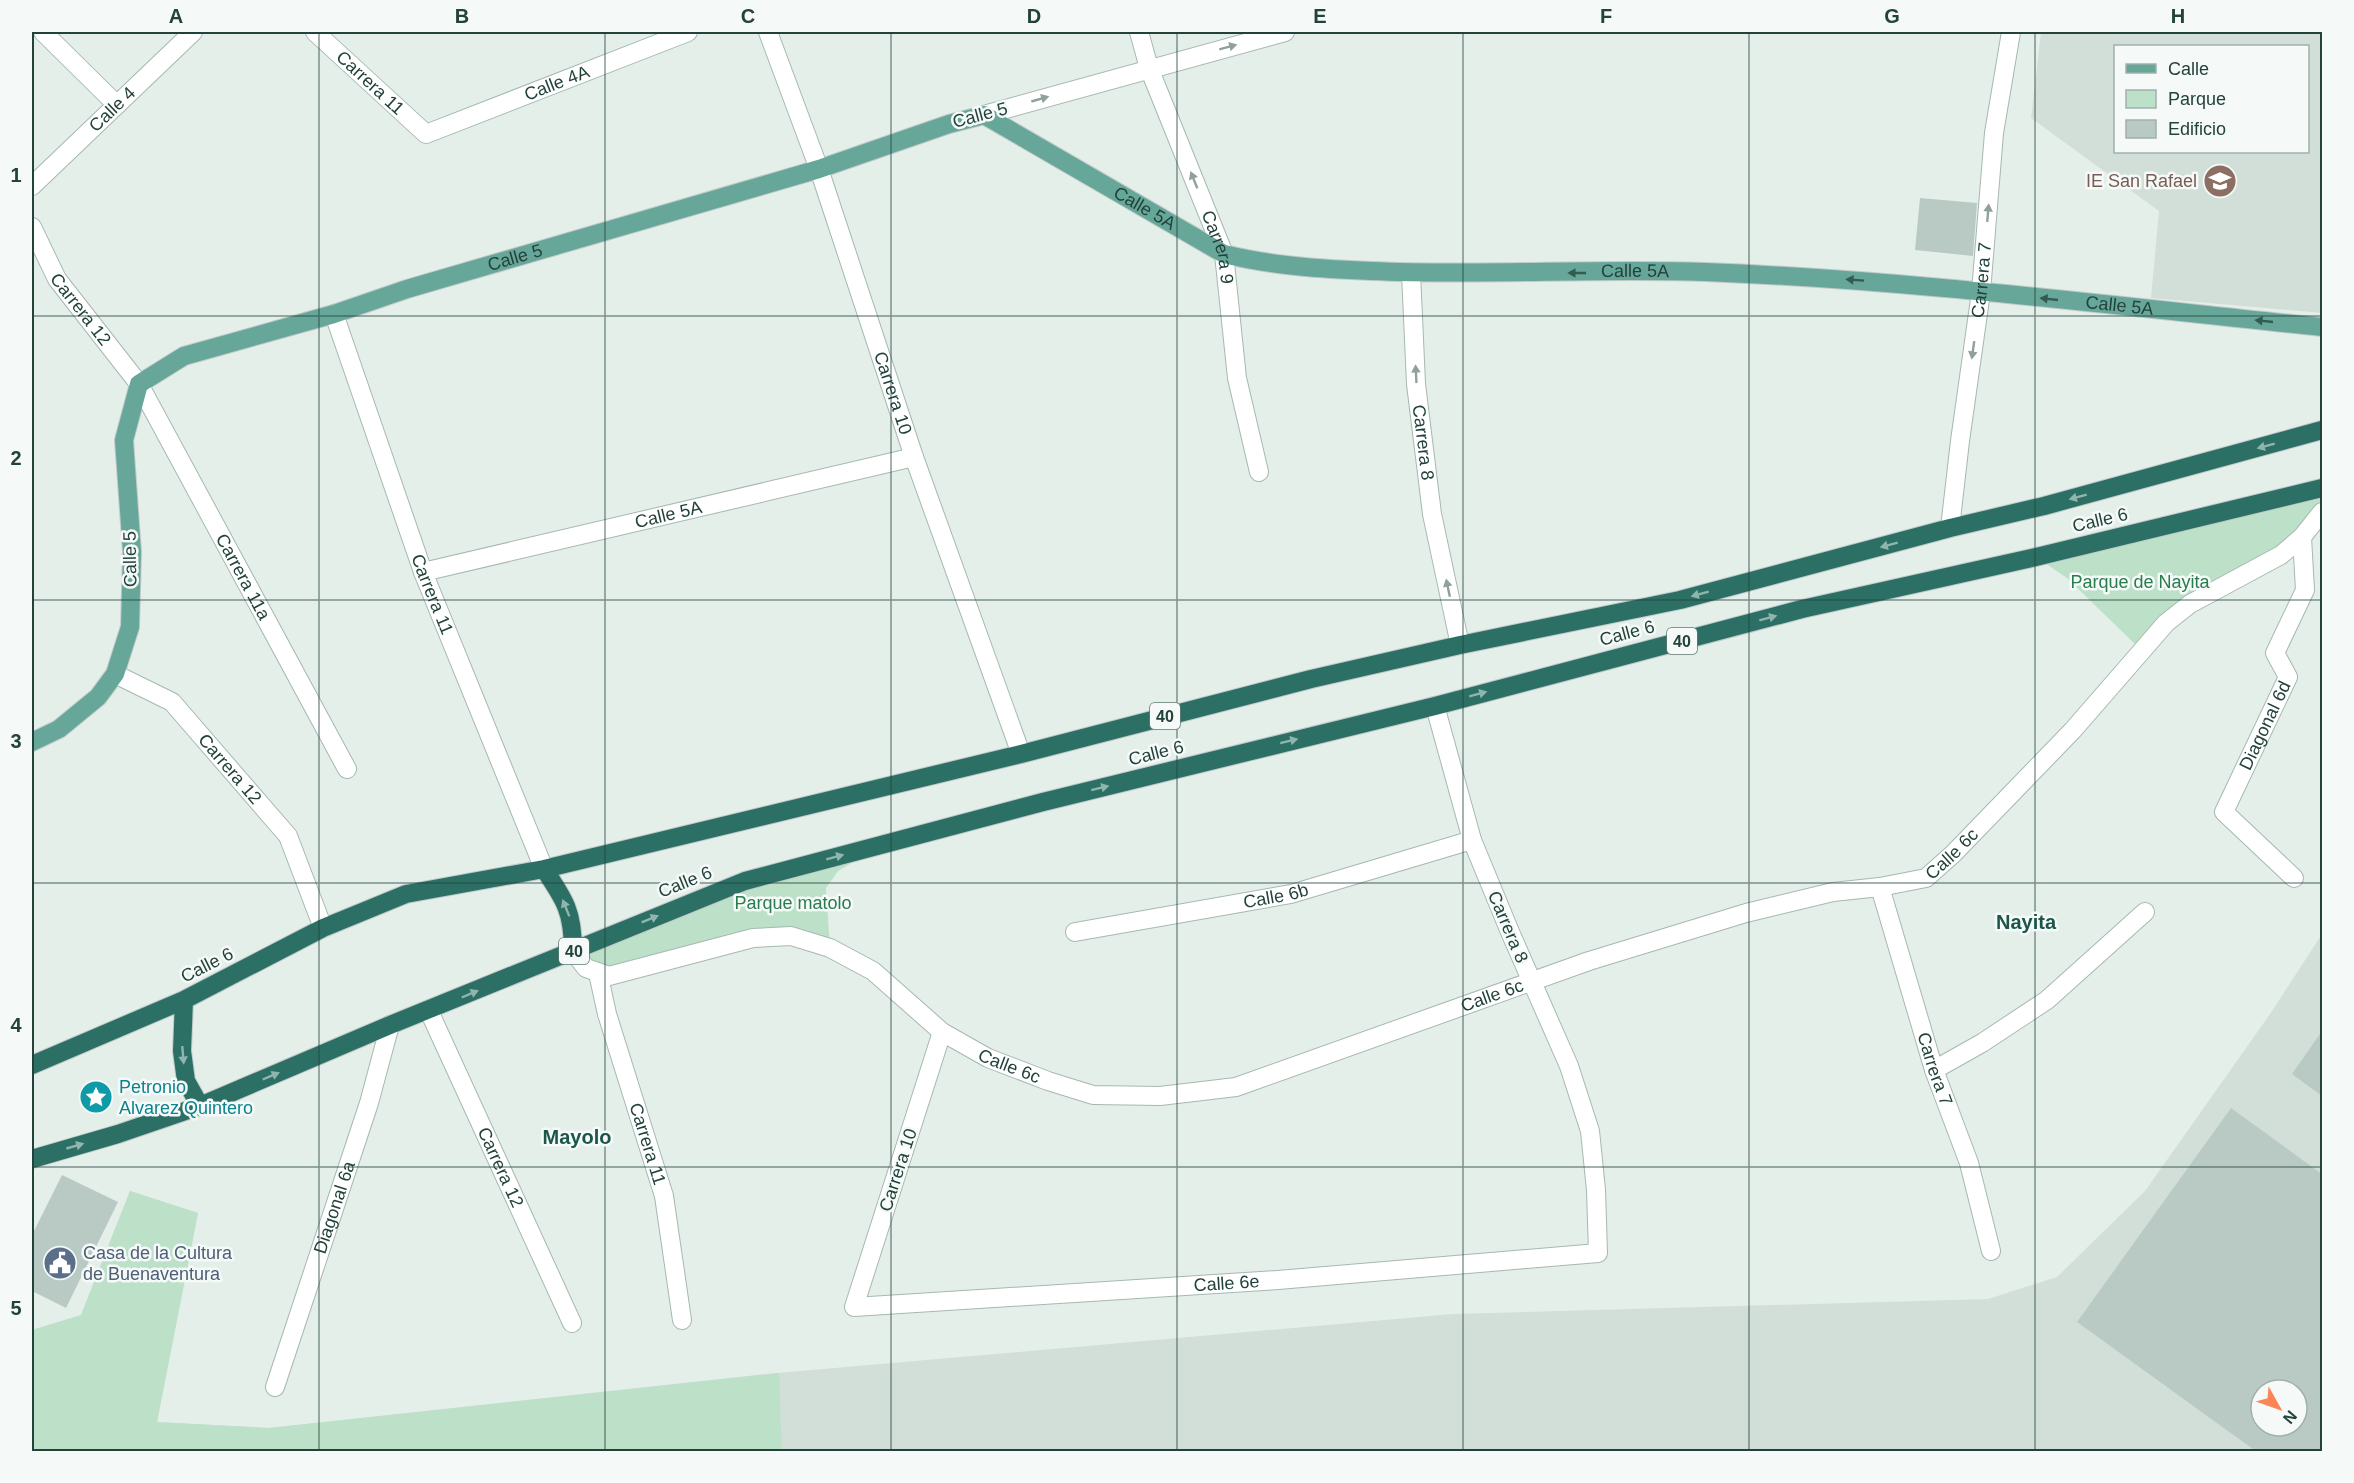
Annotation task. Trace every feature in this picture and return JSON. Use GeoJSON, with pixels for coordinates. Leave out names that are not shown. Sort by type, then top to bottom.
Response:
{"type":"FeatureCollection","features":[{"type":"Feature","properties":{"kind":"highway","name":"Calle 6"},"geometry":{"type":"LineString","coordinates":[[32,1065],[184,1000],[323,928],[406,894],[544,869],[1021,753],[1311,679],[1460,645],[1680,600],[1950,528],[2044,506],[2322,430]]}},
{"type":"Feature","properties":{"kind":"highway","name":"Calle 6"},"geometry":{"type":"LineString","coordinates":[[32,1159],[118,1134],[200,1106],[390,1025],[745,881],[1032,805],[1435,705],[1802,609],[2036,557],[2322,488]]}},
{"type":"Feature","properties":{"kind":"highway"},"geometry":{"type":"LineString","coordinates":[[544,869],[568,907],[573,929],[573,951]]}},
{"type":"Feature","properties":{"kind":"highway"},"geometry":{"type":"LineString","coordinates":[[184,1000],[182,1051],[186,1081],[200,1106]]}},
{"type":"Feature","properties":{"kind":"main road","name":"Calle 5"},"geometry":{"type":"LineString","coordinates":[[32,741],[59,729],[98,697],[115,674],[130,627],[132,552],[124,440],[139,384],[184,356],[334,314],[407,289],[819,169],[949,124],[984,115]]}},
{"type":"Feature","properties":{"kind":"main road","name":"Calle 5A"},"geometry":{"type":"LineString","coordinates":[[984,115],[1224,254],[1251,261],[1301,268],[1411,273],[1702,272],[1862,280],[2322,327]]}},
{"type":"Feature","properties":{"kind":"street"},"geometry":{"type":"LineString","coordinates":[[43,32],[117,105]]}},
{"type":"Feature","properties":{"kind":"street","name":"Calle 4"},"geometry":{"type":"LineString","coordinates":[[32,186],[193,32]]}},
{"type":"Feature","properties":{"kind":"street","name":"Carrera 11"},"geometry":{"type":"LineString","coordinates":[[315,32],[426,134]]}},
{"type":"Feature","properties":{"kind":"street","name":"Calle 4A"},"geometry":{"type":"LineString","coordinates":[[426,134],[688,32]]}},
{"type":"Feature","properties":{"kind":"street","name":"Carrera 10"},"geometry":{"type":"LineString","coordinates":[[768,32],[819,169],[914,457],[1021,753]]}},
{"type":"Feature","properties":{"kind":"street","name":"Carrera 9"},"geometry":{"type":"LineString","coordinates":[[1139,32],[1149,68],[1224,254],[1237,378],[1259,472]]}},
{"type":"Feature","properties":{"kind":"street","name":"Calle 5"},"geometry":{"type":"LineString","coordinates":[[984,115],[1285,32]]}},
{"type":"Feature","properties":{"kind":"street","name":"Carrera 7"},"geometry":{"type":"LineString","coordinates":[[1950,528],[1981,292],[1994,134],[2011,32]]}},
{"type":"Feature","properties":{"kind":"street","name":"Carrera 12"},"geometry":{"type":"LineString","coordinates":[[32,227],[57,279],[139,384]]}},
{"type":"Feature","properties":{"kind":"street","name":"Carrera 8"},"geometry":{"type":"LineString","coordinates":[[1411,273],[1416,384],[1432,514],[1460,645]]}},
{"type":"Feature","properties":{"kind":"street","name":"Carrera 11"},"geometry":{"type":"LineString","coordinates":[[334,314],[423,572],[544,869]]}},
{"type":"Feature","properties":{"kind":"street","name":"Carrera 11a"},"geometry":{"type":"LineString","coordinates":[[139,384],[347,769]]}},
{"type":"Feature","properties":{"kind":"street","name":"Calle 5A"},"geometry":{"type":"LineString","coordinates":[[423,572],[914,457]]}},
{"type":"Feature","properties":{"kind":"street","name":"Calle 6c"},"geometry":{"type":"LineString","coordinates":[[598,974],[609,976],[753,938],[791,936],[830,948],[873,971],[942,1032],[988,1058],[1093,1095],[1160,1096],[1236,1087],[1589,961],[1746,913],[1833,892],[1880,887],[1926,878],[1953,854],[2073,730],[2166,623],[2190,604],[2281,555],[2302,537],[2322,512]]}},
{"type":"Feature","properties":{"kind":"street","name":"Diagonal 6d"},"geometry":{"type":"LineString","coordinates":[[2294,878],[2224,812],[2288,677],[2274,653],[2305,590],[2302,537]]}},
{"type":"Feature","properties":{"kind":"street","name":"Carrera 12"},"geometry":{"type":"LineString","coordinates":[[115,674],[172,702],[288,836],[323,928]]}},
{"type":"Feature","properties":{"kind":"street","name":"Carrera 8"},"geometry":{"type":"LineString","coordinates":[[1435,705],[1472,840],[1569,1066],[1590,1131],[1599,1252]]}},
{"type":"Feature","properties":{"kind":"street","name":"Calle 6b"},"geometry":{"type":"LineString","coordinates":[[1075,932],[1291,894],[1472,840]]}},
{"type":"Feature","properties":{"kind":"street","name":"Carrera 7"},"geometry":{"type":"LineString","coordinates":[[1880,887],[1934,1070],[1969,1163],[1991,1251]]}},
{"type":"Feature","properties":{"kind":"street"},"geometry":{"type":"LineString","coordinates":[[1934,1070],[1982,1043],[2047,1000],[2145,912]]}},
{"type":"Feature","properties":{"kind":"street"},"geometry":{"type":"LineString","coordinates":[[573,951],[586,968],[598,974]]}},
{"type":"Feature","properties":{"kind":"street","name":"Carrera 11"},"geometry":{"type":"LineString","coordinates":[[598,974],[607,1014],[664,1196],[682,1320]]}},
{"type":"Feature","properties":{"kind":"street","name":"Carrera 12"},"geometry":{"type":"LineString","coordinates":[[429,1011],[572,1323]]}},
{"type":"Feature","properties":{"kind":"street","name":"Diagonal 6a"},"geometry":{"type":"LineString","coordinates":[[275,1387],[369,1103],[390,1025]]}},
{"type":"Feature","properties":{"kind":"street","name":"Carrera 10"},"geometry":{"type":"LineString","coordinates":[[854,1307],[942,1032]]}},
{"type":"Feature","properties":{"kind":"street","name":"Calle 6e"},"geometry":{"type":"LineString","coordinates":[[854,1307],[1278,1280],[1599,1252]]}},
{"type":"Feature","properties":{"kind":"shaded area","name":"IE San Rafael"},"geometry":{"type":"Polygon","coordinates":[[[2041,32],[2322,32],[2322,313],[2151,298],[2159,211],[2031,118],[2041,32]]]}},
{"type":"Feature","properties":{"kind":"shaded area"},"geometry":{"type":"Polygon","coordinates":[[[2322,934],[2322,1451],[32,1452],[32,1330],[81,1315],[130,1191],[198,1213],[157,1422],[269,1428],[766,1374],[1453,1314],[1988,1299],[2057,1277],[2145,1191],[2270,1014],[2322,934]]]}},
{"type":"Feature","properties":{"kind":"green space","name":"Parque de Nayita"},"geometry":{"type":"Polygon","coordinates":[[[2322,488],[2322,512],[2238,580],[2141,650],[2067,578],[2036,557],[2322,488]]]}},
{"type":"Feature","properties":{"kind":"green space","name":"Parque matolo"},"geometry":{"type":"Polygon","coordinates":[[[885,843],[838,871],[826,888],[830,948],[791,936],[609,976],[573,951],[745,881],[885,843]]]}},
{"type":"Feature","properties":{"kind":"green space"},"geometry":{"type":"Polygon","coordinates":[[[130,1191],[198,1213],[157,1422],[269,1428],[779,1373],[782,1451],[32,1451],[32,1330],[81,1315],[130,1191]]]}},
{"type":"Feature","properties":{"kind":"building"},"geometry":{"type":"Polygon","coordinates":[[[1920,198],[1977,203],[1973,256],[1915,250],[1920,198]]]}},
{"type":"Feature","properties":{"kind":"building"},"geometry":{"type":"Polygon","coordinates":[[[2322,1031],[2322,1096],[2292,1074],[2322,1031]]]}},
{"type":"Feature","properties":{"kind":"building"},"geometry":{"type":"Polygon","coordinates":[[[2231,1108],[2322,1174],[2322,1452],[2257,1452],[2077,1322],[2231,1108]]]}},
{"type":"Feature","properties":{"kind":"building","name":"Casa de la Cultura de Buenaventura"},"geometry":{"type":"Polygon","coordinates":[[[62,1175],[118,1202],[66,1308],[32,1291],[32,1235],[62,1175]]]}},
{"type":"Feature","properties":{"kind":"place","name":"IE San Rafael"},"geometry":{"type":"Point","coordinates":[2220,181]}},
{"type":"Feature","properties":{"kind":"place","name":"Petronio Alvarez Quintero"},"geometry":{"type":"Point","coordinates":[96,1097]}},
{"type":"Feature","properties":{"kind":"place","name":"Casa de la Cultura de Buenaventura"},"geometry":{"type":"Point","coordinates":[60,1263]}},
{"type":"Feature","properties":{"kind":"district","name":"Nayita"},"geometry":{"type":"Point","coordinates":[2026,922]}},
{"type":"Feature","properties":{"kind":"district","name":"Mayolo"},"geometry":{"type":"Point","coordinates":[577,1137]}}]}
